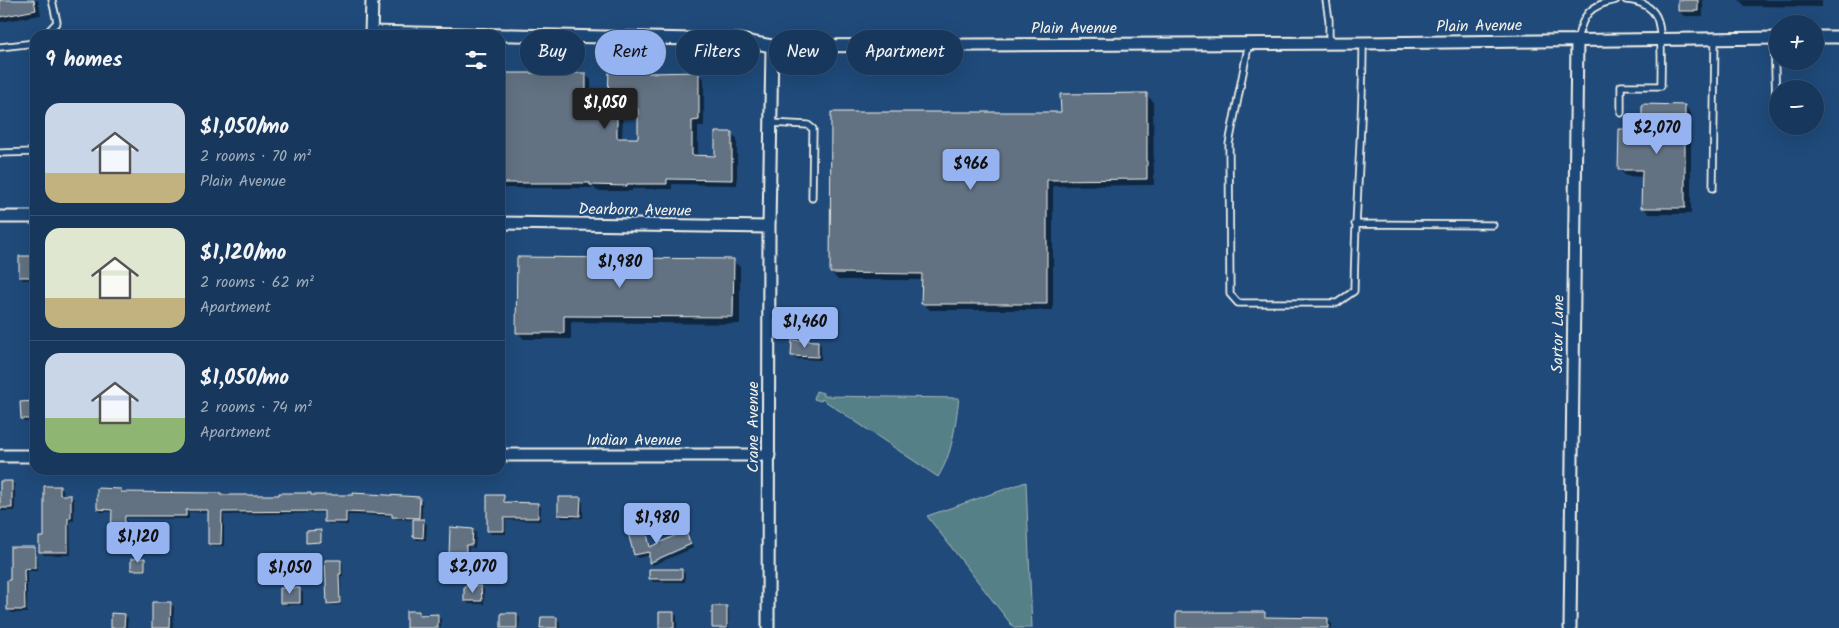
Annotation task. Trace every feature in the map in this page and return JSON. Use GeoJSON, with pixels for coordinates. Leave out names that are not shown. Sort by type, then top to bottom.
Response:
{"type":"FeatureCollection","features":[{"type":"Feature","properties":{"kind":"street"},"geometry":{"type":"LineString","coordinates":[[372,0],[372,30]]}},
{"type":"Feature","properties":{"kind":"street","name":"Plain Avenue"},"geometry":{"type":"LineString","coordinates":[[505,36],[739,40],[769,45]]}},
{"type":"Feature","properties":{"kind":"street"},"geometry":{"type":"LineString","coordinates":[[1824,37],[1839,37]]}},
{"type":"Feature","properties":{"kind":"street","name":"Plain Avenue"},"geometry":{"type":"LineString","coordinates":[[837,45],[1249,42],[1363,43],[1769,38]]}},
{"type":"Feature","properties":{"kind":"street","name":"Sartor Lane"},"geometry":{"type":"LineString","coordinates":[[1570,628],[1577,40]]}},
{"type":"Feature","properties":{"kind":"street","name":"Crane Avenue"},"geometry":{"type":"LineString","coordinates":[[768,628],[771,75]]}},
{"type":"Feature","properties":{"kind":"street"},"geometry":{"type":"LineString","coordinates":[[0,217],[30,217]]}},
{"type":"Feature","properties":{"kind":"street","name":"Dearborn Avenue"},"geometry":{"type":"LineString","coordinates":[[505,223],[769,227]]}},
{"type":"Feature","properties":{"kind":"street","name":"Indian Avenue"},"geometry":{"type":"LineString","coordinates":[[505,455],[769,455]]}},
{"type":"Feature","properties":{"kind":"street"},"geometry":{"type":"LineString","coordinates":[[0,456],[30,456]]}},
{"type":"Feature","properties":{"kind":"lane"},"geometry":{"type":"LineString","coordinates":[[50,30],[57,22],[52,0]]}},
{"type":"Feature","properties":{"kind":"lane"},"geometry":{"type":"LineString","coordinates":[[1326,0],[1329,20],[1329,42]]}},
{"type":"Feature","properties":{"kind":"lane"},"geometry":{"type":"LineString","coordinates":[[1577,40],[1582,21],[1589,11],[1602,3],[1616,0]]}},
{"type":"Feature","properties":{"kind":"lane"},"geometry":{"type":"LineString","coordinates":[[1621,113],[1621,86],[1661,86],[1660,39],[1656,16],[1647,6],[1635,1],[1626,0]]}},
{"type":"Feature","properties":{"kind":"lane"},"geometry":{"type":"LineString","coordinates":[[1713,188],[1714,38]]}},
{"type":"Feature","properties":{"kind":"lane"},"geometry":{"type":"LineString","coordinates":[[1249,42],[1228,144],[1230,294],[1238,303],[1337,303],[1344,300],[1354,291],[1355,224],[1363,104],[1363,43]]}},
{"type":"Feature","properties":{"kind":"lane"},"geometry":{"type":"LineString","coordinates":[[0,47],[30,44]]}},
{"type":"Feature","properties":{"kind":"lane"},"geometry":{"type":"LineString","coordinates":[[770,123],[808,125],[813,129],[812,198]]}},
{"type":"Feature","properties":{"kind":"lane"},"geometry":{"type":"LineString","coordinates":[[0,153],[30,152]]}},
{"type":"Feature","properties":{"kind":"lane"},"geometry":{"type":"LineString","coordinates":[[1355,224],[1493,225]]}},
{"type":"Feature","properties":{"kind":"green space"},"geometry":{"type":"Polygon","coordinates":[[[816,391],[823,393],[823,396],[959,398],[950,449],[938,477],[822,399],[821,401],[814,399],[816,391]]]}},
{"type":"Feature","properties":{"kind":"green space"},"geometry":{"type":"Polygon","coordinates":[[[1026,482],[1032,628],[1014,628],[927,516],[1026,482]]]}},
{"type":"Feature","properties":{"kind":"building"},"geometry":{"type":"Polygon","coordinates":[[[0,0],[34,0],[36,10],[0,17],[0,0]]]}},
{"type":"Feature","properties":{"kind":"building"},"geometry":{"type":"Polygon","coordinates":[[[1678,0],[1698,0],[1698,11],[1678,11],[1678,0]]]}},
{"type":"Feature","properties":{"kind":"building"},"geometry":{"type":"Polygon","coordinates":[[[676,72],[676,75],[699,75],[699,120],[692,121],[692,155],[715,156],[715,132],[732,132],[732,180],[667,179],[667,184],[627,184],[627,186],[590,185],[590,183],[505,183],[505,73],[520,73],[520,75],[585,75],[586,73],[586,99],[608,99],[609,75],[666,75],[666,73],[676,72]],[[617,109],[617,138],[638,138],[638,109],[617,109]]]}},
{"type":"Feature","properties":{"kind":"building"},"geometry":{"type":"Polygon","coordinates":[[[1147,93],[1147,179],[1047,180],[1047,304],[921,304],[922,274],[830,273],[831,112],[1061,112],[1060,94],[1147,93]]]}},
{"type":"Feature","properties":{"kind":"building"},"geometry":{"type":"Polygon","coordinates":[[[1642,104],[1685,105],[1685,208],[1641,208],[1642,170],[1618,170],[1619,129],[1642,129],[1642,104]]]}},
{"type":"Feature","properties":{"kind":"building"},"geometry":{"type":"Polygon","coordinates":[[[19,256],[30,256],[30,277],[19,277],[19,256]]]}},
{"type":"Feature","properties":{"kind":"building"},"geometry":{"type":"Polygon","coordinates":[[[517,257],[734,259],[733,317],[564,316],[564,333],[516,333],[517,257]]]}},
{"type":"Feature","properties":{"kind":"building"},"geometry":{"type":"Polygon","coordinates":[[[792,340],[818,341],[818,357],[791,356],[792,340]]]}},
{"type":"Feature","properties":{"kind":"building"},"geometry":{"type":"Polygon","coordinates":[[[30,401],[30,419],[21,419],[20,402],[30,401]]]}},
{"type":"Feature","properties":{"kind":"building"},"geometry":{"type":"Polygon","coordinates":[[[0,481],[12,481],[12,508],[0,508],[0,481]]]}},
{"type":"Feature","properties":{"kind":"building"},"geometry":{"type":"Polygon","coordinates":[[[44,486],[60,486],[60,495],[71,495],[71,518],[68,518],[68,552],[39,552],[39,537],[44,537],[44,486]]]}},
{"type":"Feature","properties":{"kind":"building"},"geometry":{"type":"Polygon","coordinates":[[[97,488],[121,489],[121,492],[220,493],[220,495],[311,493],[311,495],[353,495],[353,493],[420,497],[419,518],[392,517],[392,514],[346,512],[346,522],[324,522],[324,511],[222,512],[221,544],[208,544],[208,510],[186,510],[186,516],[125,516],[124,537],[111,536],[112,510],[97,509],[97,488]]]}},
{"type":"Feature","properties":{"kind":"building"},"geometry":{"type":"Polygon","coordinates":[[[487,495],[504,495],[504,502],[538,503],[538,518],[504,518],[504,531],[487,531],[487,495]]]}},
{"type":"Feature","properties":{"kind":"building"},"geometry":{"type":"Polygon","coordinates":[[[558,497],[581,497],[580,516],[558,515],[558,497]]]}},
{"type":"Feature","properties":{"kind":"building"},"geometry":{"type":"Polygon","coordinates":[[[413,519],[424,519],[423,538],[413,537],[413,519]]]}},
{"type":"Feature","properties":{"kind":"building"},"geometry":{"type":"Polygon","coordinates":[[[450,527],[473,529],[472,545],[466,545],[466,555],[449,555],[450,527]]]}},
{"type":"Feature","properties":{"kind":"building"},"geometry":{"type":"Polygon","coordinates":[[[646,529],[650,547],[685,531],[691,544],[649,563],[649,552],[634,555],[628,533],[646,529]]]}},
{"type":"Feature","properties":{"kind":"building"},"geometry":{"type":"Polygon","coordinates":[[[321,530],[321,542],[306,543],[306,531],[321,530]]]}},
{"type":"Feature","properties":{"kind":"building"},"geometry":{"type":"Polygon","coordinates":[[[10,547],[35,547],[35,568],[24,569],[25,610],[7,610],[7,580],[10,580],[10,547]]]}},
{"type":"Feature","properties":{"kind":"building"},"geometry":{"type":"Polygon","coordinates":[[[145,558],[145,570],[131,570],[131,559],[145,558]]]}},
{"type":"Feature","properties":{"kind":"building"},"geometry":{"type":"Polygon","coordinates":[[[325,560],[341,560],[341,574],[339,574],[340,603],[327,604],[325,560]]]}},
{"type":"Feature","properties":{"kind":"building"},"geometry":{"type":"Polygon","coordinates":[[[649,569],[682,569],[682,579],[649,579],[649,569]]]}},
{"type":"Feature","properties":{"kind":"building"},"geometry":{"type":"Polygon","coordinates":[[[464,586],[481,586],[482,601],[464,601],[464,586]]]}},
{"type":"Feature","properties":{"kind":"building"},"geometry":{"type":"Polygon","coordinates":[[[280,588],[300,588],[300,603],[280,603],[280,588]]]}},
{"type":"Feature","properties":{"kind":"building"},"geometry":{"type":"Polygon","coordinates":[[[152,602],[171,602],[170,628],[152,628],[152,602]]]}},
{"type":"Feature","properties":{"kind":"building"},"geometry":{"type":"Polygon","coordinates":[[[712,606],[727,606],[727,628],[712,628],[712,606]]]}},
{"type":"Feature","properties":{"kind":"building"},"geometry":{"type":"Polygon","coordinates":[[[406,611],[419,611],[419,615],[438,614],[438,628],[406,628],[406,611]]]}},
{"type":"Feature","properties":{"kind":"building"},"geometry":{"type":"Polygon","coordinates":[[[659,612],[674,612],[674,628],[659,628],[659,612]]]}},
{"type":"Feature","properties":{"kind":"building"},"geometry":{"type":"Polygon","coordinates":[[[1176,612],[1265,612],[1265,617],[1328,618],[1328,628],[1176,628],[1176,612]]]}},
{"type":"Feature","properties":{"kind":"building"},"geometry":{"type":"Polygon","coordinates":[[[111,613],[125,614],[124,628],[111,628],[111,613]]]}},
{"type":"Feature","properties":{"kind":"building"},"geometry":{"type":"Polygon","coordinates":[[[501,613],[517,613],[517,628],[501,628],[501,613]]]}},
{"type":"Feature","properties":{"kind":"building"},"geometry":{"type":"Polygon","coordinates":[[[541,617],[557,617],[557,628],[540,628],[541,617]]]}}]}
